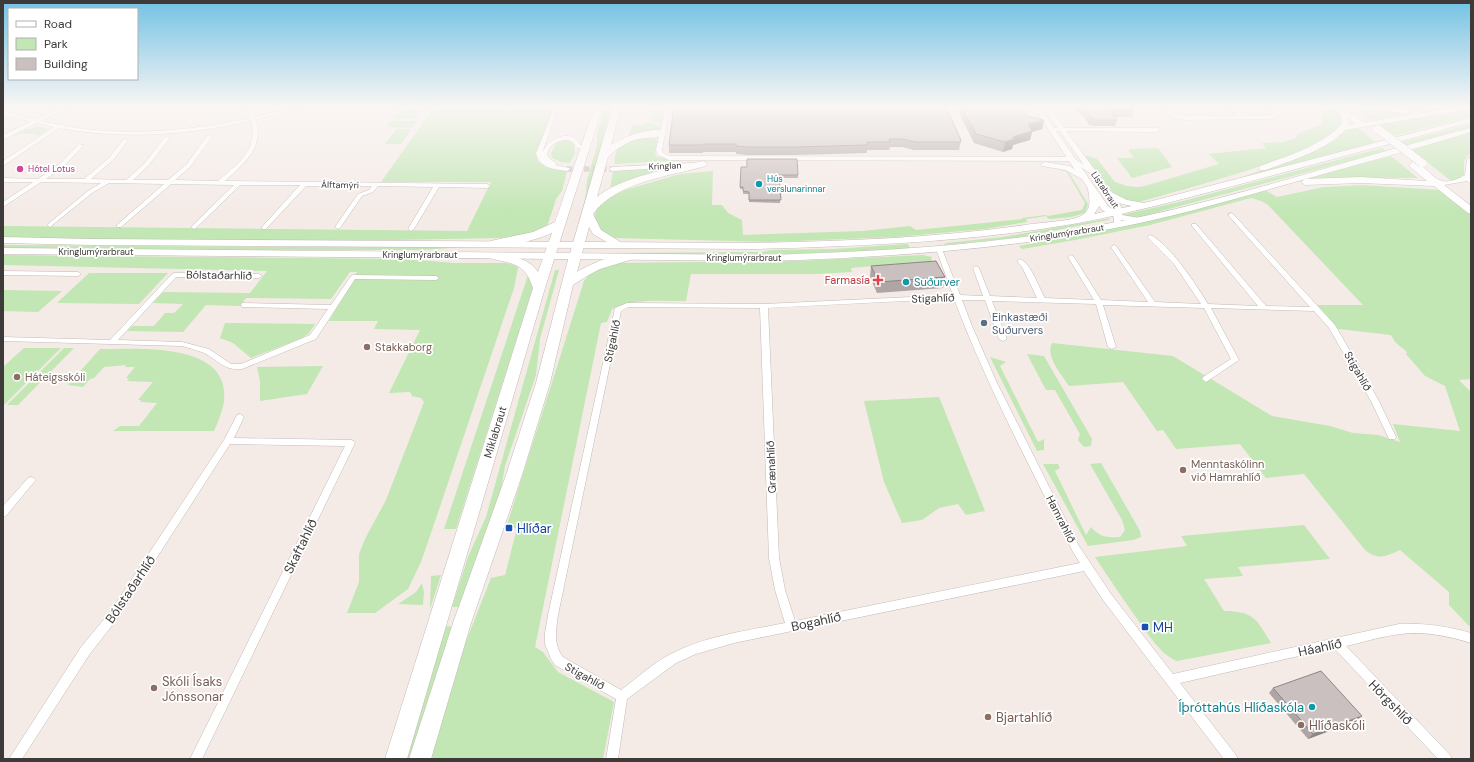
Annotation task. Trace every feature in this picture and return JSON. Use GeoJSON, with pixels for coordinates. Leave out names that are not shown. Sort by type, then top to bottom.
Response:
{"type":"FeatureCollection","features":[{"type":"Feature","properties":{"kind":"highway","name":"Miklabraut"},"geometry":{"type":"LineString","coordinates":[[396,759],[539,288],[588,142]]}},
{"type":"Feature","properties":{"kind":"highway"},"geometry":{"type":"LineString","coordinates":[[420,759],[462,623],[514,475],[543,383],[607,142]]}},
{"type":"Feature","properties":{"kind":"highway"},"geometry":{"type":"LineString","coordinates":[[602,157],[613,147],[622,142]]}},
{"type":"Feature","properties":{"kind":"highway"},"geometry":{"type":"LineString","coordinates":[[579,147],[578,154],[582,162]]}},
{"type":"Feature","properties":{"kind":"highway"},"geometry":{"type":"LineString","coordinates":[[588,213],[604,196],[620,188],[703,164]]}},
{"type":"Feature","properties":{"kind":"highway"},"geometry":{"type":"LineString","coordinates":[[588,213],[597,232],[619,245]]}},
{"type":"Feature","properties":{"kind":"highway"},"geometry":{"type":"LineString","coordinates":[[495,243],[533,236],[561,224]]}},
{"type":"Feature","properties":{"kind":"highway"},"geometry":{"type":"LineString","coordinates":[[493,256],[512,260],[528,267],[534,272],[539,288]]}},
{"type":"Feature","properties":{"kind":"highway"},"geometry":{"type":"LineString","coordinates":[[569,283],[584,272],[596,266],[626,258]]}},
{"type":"Feature","properties":{"kind":"main road"},"geometry":{"type":"LineString","coordinates":[[1207,188],[1271,165],[1324,142]]}},
{"type":"Feature","properties":{"kind":"main road","name":"Kringlumýrarbraut"},"geometry":{"type":"LineString","coordinates":[[3,251],[626,258],[771,258],[868,255],[939,250],[1027,239],[1116,216],[1207,188],[1387,142]]}},
{"type":"Feature","properties":{"kind":"main road"},"geometry":{"type":"LineString","coordinates":[[1389,142],[1418,164],[1471,201]]}},
{"type":"Feature","properties":{"kind":"main road","name":"Kringlumýrarbraut"},"geometry":{"type":"LineString","coordinates":[[3,240],[92,242],[495,243],[619,245],[834,244],[975,234],[1082,219],[1116,216],[1137,220],[1208,203],[1430,142]]}},
{"type":"Feature","properties":{"kind":"main road"},"geometry":{"type":"LineString","coordinates":[[1271,186],[1342,180],[1447,183],[1470,179],[1471,160]]}},
{"type":"Feature","properties":{"kind":"main road"},"geometry":{"type":"LineString","coordinates":[[1418,164],[1437,183],[1471,211]]}},
{"type":"Feature","properties":{"kind":"main road"},"geometry":{"type":"LineString","coordinates":[[1082,219],[1092,211],[1095,206],[1089,185]]}},
{"type":"Feature","properties":{"kind":"main road"},"geometry":{"type":"LineString","coordinates":[[1109,194],[1118,199],[1132,203],[1157,203]]}},
{"type":"Feature","properties":{"kind":"main road"},"geometry":{"type":"LineString","coordinates":[[939,250],[939,244],[970,240],[974,238],[975,234]]}},
{"type":"Feature","properties":{"kind":"street"},"geometry":{"type":"LineString","coordinates":[[3,164],[36,142]]}},
{"type":"Feature","properties":{"kind":"street"},"geometry":{"type":"LineString","coordinates":[[84,182],[110,159],[124,142]]}},
{"type":"Feature","properties":{"kind":"street"},"geometry":{"type":"LineString","coordinates":[[126,182],[146,165],[165,142]]}},
{"type":"Feature","properties":{"kind":"street"},"geometry":{"type":"LineString","coordinates":[[119,226],[188,166],[205,142]]}},
{"type":"Feature","properties":{"kind":"street"},"geometry":{"type":"LineString","coordinates":[[219,184],[252,148],[254,142]]}},
{"type":"Feature","properties":{"kind":"street"},"geometry":{"type":"LineString","coordinates":[[543,142],[539,153],[540,158],[548,166],[568,167],[555,164],[547,159],[545,153],[554,142]]}},
{"type":"Feature","properties":{"kind":"street"},"geometry":{"type":"LineString","coordinates":[[576,142],[579,147]]}},
{"type":"Feature","properties":{"kind":"street","name":"Kringlan"},"geometry":{"type":"LineString","coordinates":[[660,142],[659,150],[660,154],[664,157],[722,159],[1076,159]]}},
{"type":"Feature","properties":{"kind":"street","name":"Listabraut"},"geometry":{"type":"LineString","coordinates":[[1062,142],[1076,159],[1094,174],[1109,194],[1116,216]]}},
{"type":"Feature","properties":{"kind":"street","name":"Listabraut"},"geometry":{"type":"LineString","coordinates":[[1068,142],[1089,185],[1105,208],[1116,216]]}},
{"type":"Feature","properties":{"kind":"street"},"geometry":{"type":"LineString","coordinates":[[3,205],[63,164],[81,145]]}},
{"type":"Feature","properties":{"kind":"street","name":"Kringlan"},"geometry":{"type":"LineString","coordinates":[[722,159],[612,168],[703,164],[1046,164],[1076,159]]}},
{"type":"Feature","properties":{"kind":"street"},"geometry":{"type":"LineString","coordinates":[[1046,164],[1067,168],[1089,185]]}},
{"type":"Feature","properties":{"kind":"street","name":"Álftamýri"},"geometry":{"type":"LineString","coordinates":[[3,180],[219,184],[487,186]]}},
{"type":"Feature","properties":{"kind":"street"},"geometry":{"type":"LineString","coordinates":[[50,225],[90,192],[107,182]]}},
{"type":"Feature","properties":{"kind":"street"},"geometry":{"type":"LineString","coordinates":[[194,227],[238,184]]}},
{"type":"Feature","properties":{"kind":"street"},"geometry":{"type":"LineString","coordinates":[[264,228],[304,184]]}},
{"type":"Feature","properties":{"kind":"street","name":"Álftamýri"},"geometry":{"type":"LineString","coordinates":[[338,227],[360,196],[371,191],[376,185]]}},
{"type":"Feature","properties":{"kind":"street"},"geometry":{"type":"LineString","coordinates":[[411,229],[437,186]]}},
{"type":"Feature","properties":{"kind":"street","name":"Stigahlíð"},"geometry":{"type":"LineString","coordinates":[[1231,215],[1317,308],[1340,338],[1375,401],[1392,437]]}},
{"type":"Feature","properties":{"kind":"street"},"geometry":{"type":"LineString","coordinates":[[1194,226],[1264,308]]}},
{"type":"Feature","properties":{"kind":"street"},"geometry":{"type":"LineString","coordinates":[[1150,237],[1164,248],[1208,306],[1235,360],[1206,378]]}},
{"type":"Feature","properties":{"kind":"street"},"geometry":{"type":"LineString","coordinates":[[1114,247],[1153,304]]}},
{"type":"Feature","properties":{"kind":"street","name":"Hamrahlíð"},"geometry":{"type":"LineString","coordinates":[[939,250],[968,326],[993,383],[1056,511],[1086,566],[1106,596],[1232,759]]}},
{"type":"Feature","properties":{"kind":"street"},"geometry":{"type":"LineString","coordinates":[[1071,257],[1099,302],[1112,348]]}},
{"type":"Feature","properties":{"kind":"street"},"geometry":{"type":"LineString","coordinates":[[1020,261],[1025,266],[1042,300]]}},
{"type":"Feature","properties":{"kind":"street"},"geometry":{"type":"LineString","coordinates":[[976,268],[1003,339]]}},
{"type":"Feature","properties":{"kind":"street"},"geometry":{"type":"LineString","coordinates":[[3,273],[78,274]]}},
{"type":"Feature","properties":{"kind":"street","name":"Bólstaðarhlíð"},"geometry":{"type":"LineString","coordinates":[[112,342],[174,275],[259,276]]}},
{"type":"Feature","properties":{"kind":"street"},"geometry":{"type":"LineString","coordinates":[[3,339],[159,343],[195,347],[206,351],[229,366],[235,367],[313,337],[353,277],[436,278]]}},
{"type":"Feature","properties":{"kind":"street","name":"Stigahlíð"},"geometry":{"type":"LineString","coordinates":[[622,696],[559,661],[552,652],[550,640],[553,615],[618,310],[627,305],[764,306],[957,297],[1264,308],[1317,308]]}},
{"type":"Feature","properties":{"kind":"street"},"geometry":{"type":"LineString","coordinates":[[245,305],[333,307]]}},
{"type":"Feature","properties":{"kind":"street","name":"Grænahlíð"},"geometry":{"type":"LineString","coordinates":[[764,306],[774,558],[780,590],[791,626]]}},
{"type":"Feature","properties":{"kind":"street","name":"Bólstaðarhlíð"},"geometry":{"type":"LineString","coordinates":[[15,759],[85,651],[114,615],[228,441],[240,417]]}},
{"type":"Feature","properties":{"kind":"street","name":"Skaftahlíð"},"geometry":{"type":"LineString","coordinates":[[196,759],[351,443],[228,441]]}},
{"type":"Feature","properties":{"kind":"street"},"geometry":{"type":"LineString","coordinates":[[3,513],[31,480]]}},
{"type":"Feature","properties":{"kind":"street","name":"Bogahlíð"},"geometry":{"type":"LineString","coordinates":[[622,696],[672,659],[696,649],[734,638],[1086,566]]}},
{"type":"Feature","properties":{"kind":"street","name":"Háahlíð"},"geometry":{"type":"LineString","coordinates":[[1170,680],[1399,629],[1413,628],[1441,630],[1471,638]]}},
{"type":"Feature","properties":{"kind":"street","name":"Hörgshlíð"},"geometry":{"type":"LineString","coordinates":[[1337,644],[1446,759]]}},
{"type":"Feature","properties":{"kind":"street"},"geometry":{"type":"LineString","coordinates":[[612,759],[622,696]]}},
{"type":"Feature","properties":{"kind":"street"},"geometry":{"type":"LineString","coordinates":[[388,759],[413,702]]}},
{"type":"Feature","properties":{"kind":"green space"},"geometry":{"type":"Polygon","coordinates":[[[387,142],[403,142],[401,144],[385,144],[387,142]]]}},
{"type":"Feature","properties":{"kind":"green space"},"geometry":{"type":"Polygon","coordinates":[[[410,142],[541,142],[536,153],[538,161],[546,167],[567,171],[562,191],[556,199],[547,227],[541,231],[502,238],[286,242],[3,238],[3,226],[467,231],[491,182],[381,182],[410,142]]]}},
{"type":"Feature","properties":{"kind":"green space"},"geometry":{"type":"Polygon","coordinates":[[[557,142],[570,142],[574,144],[575,153],[570,163],[561,162],[552,158],[551,153],[557,142]]]}},
{"type":"Feature","properties":{"kind":"green space"},"geometry":{"type":"Polygon","coordinates":[[[597,142],[602,142],[579,231],[587,180],[597,142]]]}},
{"type":"Feature","properties":{"kind":"green space"},"geometry":{"type":"Polygon","coordinates":[[[627,142],[657,142],[655,153],[657,157],[685,160],[614,164],[616,152],[627,142]]]}},
{"type":"Feature","properties":{"kind":"green space"},"geometry":{"type":"Polygon","coordinates":[[[1319,142],[1280,159],[1214,181],[1138,202],[1120,199],[1114,194],[1084,155],[1097,159],[1115,182],[1127,186],[1138,187],[1219,164],[1209,154],[1266,148],[1262,143],[1319,142]]]}},
{"type":"Feature","properties":{"kind":"green space"},"geometry":{"type":"Polygon","coordinates":[[[1333,142],[1375,142],[1240,178],[1333,142]]]}},
{"type":"Feature","properties":{"kind":"green space"},"geometry":{"type":"Polygon","coordinates":[[[1401,142],[1403,142],[1423,142],[1407,146],[1401,142]]]}},
{"type":"Feature","properties":{"kind":"green space"},"geometry":{"type":"Polygon","coordinates":[[[1437,142],[1471,142],[1471,152],[1464,161],[1464,177],[1462,179],[1451,181],[1411,149],[1437,142]]]}},
{"type":"Feature","properties":{"kind":"green space"},"geometry":{"type":"Polygon","coordinates":[[[1158,148],[1172,167],[1132,178],[1117,158],[1134,158],[1129,151],[1130,149],[1158,148]]]}},
{"type":"Feature","properties":{"kind":"green space"},"geometry":{"type":"Polygon","coordinates":[[[1382,148],[1387,151],[1135,218],[1122,215],[1183,201],[1382,148]]]}},
{"type":"Feature","properties":{"kind":"green space"},"geometry":{"type":"Polygon","coordinates":[[[1391,156],[1418,178],[1338,178],[1293,182],[1391,156]]]}},
{"type":"Feature","properties":{"kind":"green space"},"geometry":{"type":"Polygon","coordinates":[[[686,167],[610,190],[613,171],[686,167]]]}},
{"type":"Feature","properties":{"kind":"green space"},"geometry":{"type":"Polygon","coordinates":[[[1052,167],[1068,171],[1088,204],[1085,213],[1071,217],[1049,219],[1046,216],[1026,219],[1027,222],[985,229],[896,237],[770,242],[614,238],[599,229],[594,217],[598,206],[616,194],[628,189],[680,174],[713,171],[712,205],[722,205],[728,213],[742,220],[743,235],[863,231],[910,226],[916,230],[1023,219],[1022,218],[1046,215],[1048,216],[1082,210],[1085,203],[1067,172],[1052,167]]]}},
{"type":"Feature","properties":{"kind":"green space"},"geometry":{"type":"Polygon","coordinates":[[[1362,185],[1441,190],[1471,214],[1471,379],[1459,380],[1471,392],[1471,628],[1449,605],[1449,592],[1400,550],[1386,556],[1379,556],[1365,550],[1304,474],[1266,478],[1240,444],[1176,449],[1163,430],[1157,431],[1123,382],[1069,386],[1058,371],[1052,359],[1050,348],[1052,343],[1173,356],[1272,416],[1330,426],[1353,433],[1378,435],[1400,442],[1393,424],[1460,431],[1445,386],[1425,376],[1406,354],[1407,352],[1395,342],[1391,335],[1338,329],[1317,305],[1363,305],[1268,205],[1251,198],[1150,225],[1022,249],[1019,246],[1134,224],[1265,190],[1277,197],[1324,187],[1362,185]]]}},
{"type":"Feature","properties":{"kind":"green space"},"geometry":{"type":"Polygon","coordinates":[[[1111,218],[1108,220],[1016,238],[943,245],[946,243],[1003,237],[1111,218]]]}},
{"type":"Feature","properties":{"kind":"green space"},"geometry":{"type":"Polygon","coordinates":[[[908,244],[910,248],[788,254],[603,254],[762,252],[771,250],[834,249],[908,244]]]}},
{"type":"Feature","properties":{"kind":"green space"},"geometry":{"type":"Polygon","coordinates":[[[3,245],[464,247],[422,250],[124,250],[3,248],[3,245]]]}},
{"type":"Feature","properties":{"kind":"green space"},"geometry":{"type":"Polygon","coordinates":[[[3,255],[407,259],[454,263],[506,263],[517,266],[518,268],[514,288],[421,562],[408,589],[375,613],[347,613],[359,582],[359,554],[366,537],[386,500],[424,402],[421,398],[412,396],[410,392],[389,393],[420,330],[374,329],[378,321],[329,321],[357,272],[350,272],[331,299],[246,298],[240,306],[206,305],[183,332],[127,331],[132,326],[154,326],[165,313],[174,313],[183,304],[153,303],[163,292],[250,293],[267,271],[3,265],[3,255]]]}},
{"type":"Feature","properties":{"kind":"green space"},"geometry":{"type":"Polygon","coordinates":[[[923,255],[932,257],[931,261],[851,268],[852,272],[816,274],[691,274],[686,301],[639,302],[621,305],[612,309],[607,322],[601,323],[535,647],[543,652],[558,672],[614,702],[603,759],[429,759],[465,644],[491,578],[505,575],[517,528],[506,528],[584,281],[592,271],[617,263],[795,261],[923,255]]]}},
{"type":"Feature","properties":{"kind":"green space"},"geometry":{"type":"Polygon","coordinates":[[[555,270],[559,270],[540,339],[536,375],[505,466],[500,495],[460,607],[452,607],[468,557],[486,517],[555,270]]]}},
{"type":"Feature","properties":{"kind":"green space"},"geometry":{"type":"Polygon","coordinates":[[[529,272],[535,281],[456,529],[444,529],[529,272]]]}},
{"type":"Feature","properties":{"kind":"green space"},"geometry":{"type":"Polygon","coordinates":[[[89,273],[168,273],[139,304],[57,303],[89,273]]]}},
{"type":"Feature","properties":{"kind":"green space"},"geometry":{"type":"Polygon","coordinates":[[[3,290],[62,291],[38,312],[3,311],[3,290]]]}},
{"type":"Feature","properties":{"kind":"green space"},"geometry":{"type":"Polygon","coordinates":[[[225,323],[315,324],[309,333],[302,338],[251,358],[233,343],[220,338],[225,323]]]}},
{"type":"Feature","properties":{"kind":"green space","name":"Háteigsskóli"},"geometry":{"type":"Polygon","coordinates":[[[24,348],[61,348],[3,406],[3,367],[24,348]]]}},
{"type":"Feature","properties":{"kind":"green space"},"geometry":{"type":"Polygon","coordinates":[[[64,348],[74,348],[18,405],[7,405],[64,348]]]}},
{"type":"Feature","properties":{"kind":"green space"},"geometry":{"type":"Polygon","coordinates":[[[100,349],[158,350],[179,353],[198,358],[213,368],[222,382],[224,402],[214,431],[113,431],[120,426],[139,426],[157,403],[140,402],[141,400],[138,400],[153,382],[127,381],[129,378],[126,378],[135,367],[125,367],[126,365],[104,367],[83,387],[68,385],[100,349]]]}},
{"type":"Feature","properties":{"kind":"green space"},"geometry":{"type":"Polygon","coordinates":[[[1027,354],[1044,356],[1092,439],[1091,446],[1084,447],[1078,440],[1080,434],[1055,390],[1046,390],[1027,354]]]}},
{"type":"Feature","properties":{"kind":"green space"},"geometry":{"type":"Polygon","coordinates":[[[990,357],[1006,362],[1000,366],[1038,442],[1044,439],[1044,450],[1037,451],[990,357]]]}},
{"type":"Feature","properties":{"kind":"green space"},"geometry":{"type":"Polygon","coordinates":[[[323,366],[307,394],[260,401],[260,381],[257,367],[323,366]]]}},
{"type":"Feature","properties":{"kind":"green space"},"geometry":{"type":"Polygon","coordinates":[[[939,397],[985,511],[966,515],[958,504],[939,508],[922,520],[902,523],[884,482],[864,401],[939,397]]]}},
{"type":"Feature","properties":{"kind":"green space"},"geometry":{"type":"Polygon","coordinates":[[[1101,463],[1140,531],[1141,537],[1133,540],[1088,546],[1043,464],[1058,464],[1060,468],[1055,471],[1086,535],[1091,527],[1101,535],[1120,537],[1125,530],[1122,520],[1090,464],[1101,463]]]}},
{"type":"Feature","properties":{"kind":"green space"},"geometry":{"type":"Polygon","coordinates":[[[1304,525],[1330,559],[1238,567],[1243,576],[1204,579],[1224,611],[1234,611],[1253,618],[1258,622],[1271,643],[1177,661],[1164,653],[1152,640],[1095,557],[1187,546],[1181,536],[1304,525]]]}},
{"type":"Feature","properties":{"kind":"green space"},"geometry":{"type":"Polygon","coordinates":[[[441,575],[430,609],[431,576],[441,575]]]}},
{"type":"Feature","properties":{"kind":"green space"},"geometry":{"type":"Polygon","coordinates":[[[422,583],[424,592],[423,605],[398,604],[416,592],[422,583]]]}},
{"type":"Feature","properties":{"kind":"green space"},"geometry":{"type":"Polygon","coordinates":[[[446,626],[454,627],[412,759],[406,759],[446,626]]]}},
{"type":"Feature","properties":{"kind":"building"},"geometry":{"type":"Polygon","coordinates":[[[669,142],[890,142],[867,142],[867,145],[796,147],[747,147],[736,146],[736,144],[669,145],[669,142]]]}},
{"type":"Feature","properties":{"kind":"building"},"geometry":{"type":"Polygon","coordinates":[[[913,142],[961,142],[915,142],[913,142]]]}},
{"type":"Feature","properties":{"kind":"building","name":"Hús verslunarinnar"},"geometry":{"type":"Polygon","coordinates":[[[747,159],[797,159],[798,175],[779,175],[781,200],[749,200],[749,192],[743,191],[743,187],[740,187],[741,167],[747,167],[747,159]]]}},
{"type":"Feature","properties":{"kind":"building"},"geometry":{"type":"Polygon","coordinates":[[[936,261],[945,277],[879,282],[871,266],[936,261]]]}},
{"type":"Feature","properties":{"kind":"building","name":"Íþróttahús Hlíðaskóla"},"geometry":{"type":"Polygon","coordinates":[[[1321,671],[1362,716],[1313,734],[1273,688],[1321,671]]]}},
{"type":"Feature","properties":{"kind":"tunnel"},"geometry":{"type":"LineString","coordinates":[[567,169],[612,169]]}},
{"type":"Feature","properties":{"kind":"place","name":"Hótel Lotus"},"geometry":{"type":"Point","coordinates":[20,169]}},
{"type":"Feature","properties":{"kind":"place","name":"Hús verslunarinnar"},"geometry":{"type":"Point","coordinates":[759,184]}},
{"type":"Feature","properties":{"kind":"place","name":"Farmasía"},"geometry":{"type":"Point","coordinates":[878,280]}},
{"type":"Feature","properties":{"kind":"place","name":"Suðurver"},"geometry":{"type":"Point","coordinates":[906,282]}},
{"type":"Feature","properties":{"kind":"place","name":"Einkastæði Suðurvers"},"geometry":{"type":"Point","coordinates":[984,323]}},
{"type":"Feature","properties":{"kind":"place","name":"Stakkaborg"},"geometry":{"type":"Point","coordinates":[367,347]}},
{"type":"Feature","properties":{"kind":"place","name":"Háteigsskóli"},"geometry":{"type":"Point","coordinates":[17,377]}},
{"type":"Feature","properties":{"kind":"place","name":"Menntaskólinn við Hamrahlíð"},"geometry":{"type":"Point","coordinates":[1183,470]}},
{"type":"Feature","properties":{"kind":"place","name":"Hlíðar"},"geometry":{"type":"Point","coordinates":[509,528]}},
{"type":"Feature","properties":{"kind":"place","name":"MH"},"geometry":{"type":"Point","coordinates":[1145,627]}},
{"type":"Feature","properties":{"kind":"place","name":"Skóli Ísaks Jónssonar"},"geometry":{"type":"Point","coordinates":[154,688]}},
{"type":"Feature","properties":{"kind":"place","name":"Íþróttahús Hlíðaskóla"},"geometry":{"type":"Point","coordinates":[1312,707]}},
{"type":"Feature","properties":{"kind":"place","name":"Bjartahlíð"},"geometry":{"type":"Point","coordinates":[988,717]}},
{"type":"Feature","properties":{"kind":"place","name":"Hlíðaskóli"},"geometry":{"type":"Point","coordinates":[1301,725]}}]}
